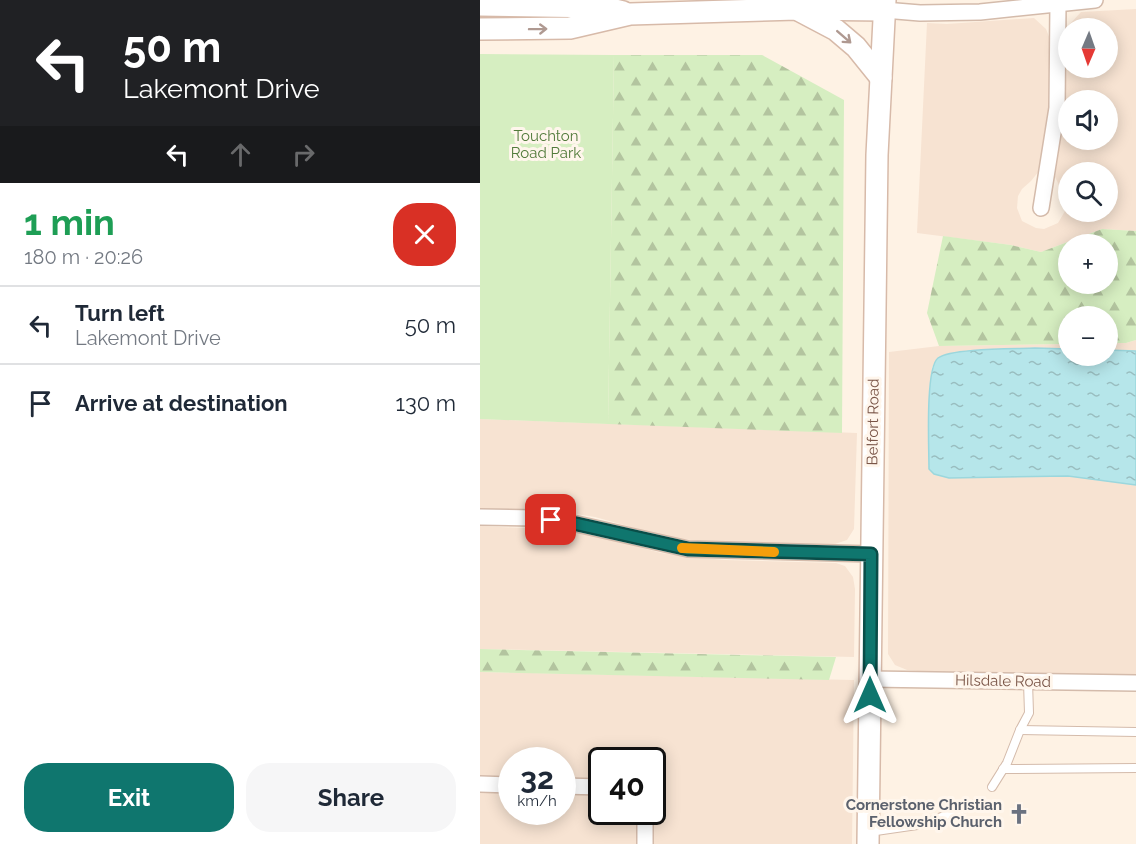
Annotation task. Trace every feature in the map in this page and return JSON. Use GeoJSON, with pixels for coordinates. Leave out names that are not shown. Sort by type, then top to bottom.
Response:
{"type":"FeatureCollection","features":[{"type":"Feature","properties":{"kind":"street"},"geometry":{"type":"LineString","coordinates":[[797,9],[819,0]]}},
{"type":"Feature","properties":{"kind":"street"},"geometry":{"type":"LineString","coordinates":[[480,29],[570,28],[630,14],[885,5],[920,13],[980,12],[1095,0]]}},
{"type":"Feature","properties":{"kind":"street"},"geometry":{"type":"LineString","coordinates":[[1041,208],[1057,108],[1058,3]]}},
{"type":"Feature","properties":{"kind":"street"},"geometry":{"type":"LineString","coordinates":[[480,5],[603,7],[630,14]]}},
{"type":"Feature","properties":{"kind":"street","name":"Belfort Road"},"geometry":{"type":"LineString","coordinates":[[868,838],[877,155],[885,5]]}},
{"type":"Feature","properties":{"kind":"street"},"geometry":{"type":"LineString","coordinates":[[797,9],[836,30],[856,47],[881,78]]}},
{"type":"Feature","properties":{"kind":"street"},"geometry":{"type":"LineString","coordinates":[[480,517],[534,518],[568,522],[688,549],[871,554]]}},
{"type":"Feature","properties":{"kind":"street","name":"Hilsdale Road"},"geometry":{"type":"LineString","coordinates":[[870,680],[1136,683]]}},
{"type":"Feature","properties":{"kind":"street"},"geometry":{"type":"LineString","coordinates":[[480,784],[498,785]]}},
{"type":"Feature","properties":{"kind":"street"},"geometry":{"type":"LineString","coordinates":[[645,825],[645,844]]}},
{"type":"Feature","properties":{"kind":"lane"},"geometry":{"type":"LineString","coordinates":[[992,787],[1029,713],[1028,682]]}},
{"type":"Feature","properties":{"kind":"lane"},"geometry":{"type":"LineString","coordinates":[[1020,730],[1136,732]]}},
{"type":"Feature","properties":{"kind":"lane"},"geometry":{"type":"LineString","coordinates":[[1003,769],[1136,768]]}},
{"type":"Feature","properties":{"kind":"lane"},"geometry":{"type":"LineString","coordinates":[[868,838],[924,824],[977,803]]}},
{"type":"Feature","properties":{"kind":"shaded area"},"geometry":{"type":"Polygon","coordinates":[[[1136,9],[1136,231],[1102,229],[1089,234],[1058,234],[1058,246],[1041,252],[1011,245],[917,233],[927,23],[947,24],[1034,18],[1046,29],[1050,39],[1048,113],[1039,171],[1022,189],[1018,196],[1017,208],[1022,221],[1036,228],[1044,229],[1059,222],[1118,222],[1118,162],[1058,162],[1058,183],[1055,177],[1059,150],[1118,150],[1118,90],[1066,90],[1066,78],[1118,78],[1118,18],[1075,18],[1081,12],[1136,9]]]}},
{"type":"Feature","properties":{"kind":"shaded area"},"geometry":{"type":"Polygon","coordinates":[[[1136,340],[1136,351],[1118,350],[1118,343],[1136,340]]]}},
{"type":"Feature","properties":{"kind":"shaded area"},"geometry":{"type":"Polygon","coordinates":[[[1058,344],[1058,349],[955,353],[938,358],[932,367],[928,412],[929,469],[949,478],[1068,476],[1136,485],[1136,675],[941,673],[907,670],[895,665],[888,654],[889,352],[939,346],[1058,344]]]}},
{"type":"Feature","properties":{"kind":"shaded area"},"geometry":{"type":"Polygon","coordinates":[[[480,419],[857,433],[854,529],[847,540],[832,545],[705,542],[663,536],[595,517],[569,513],[480,509],[480,419]]]}},
{"type":"Feature","properties":{"kind":"shaded area"},"geometry":{"type":"Polygon","coordinates":[[[480,526],[562,530],[602,537],[661,553],[690,557],[836,563],[845,566],[853,577],[855,589],[854,657],[480,649],[480,526]]]}},
{"type":"Feature","properties":{"kind":"shaded area"},"geometry":{"type":"Polygon","coordinates":[[[480,672],[854,680],[852,844],[652,844],[652,825],[666,825],[666,747],[588,747],[588,780],[576,779],[576,747],[498,747],[498,777],[480,777],[480,672]]]}},
{"type":"Feature","properties":{"kind":"shaded area"},"geometry":{"type":"Polygon","coordinates":[[[480,791],[498,792],[498,825],[576,825],[576,793],[588,794],[588,825],[639,825],[638,844],[480,844],[480,791]]]}},
{"type":"Feature","properties":{"kind":"green space","name":"Touchton Road Park"},"geometry":{"type":"Polygon","coordinates":[[[480,54],[614,55],[608,424],[480,419],[480,54]]]}},
{"type":"Feature","properties":{"kind":"green space"},"geometry":{"type":"Polygon","coordinates":[[[614,55],[762,55],[844,100],[842,433],[608,424],[614,55]]]}},
{"type":"Feature","properties":{"kind":"green space"},"geometry":{"type":"Polygon","coordinates":[[[1102,229],[1136,231],[1136,340],[1118,343],[1118,306],[1058,306],[1058,344],[939,346],[927,313],[943,236],[1011,245],[1041,252],[1058,246],[1058,294],[1118,294],[1118,234],[1089,234],[1102,229]]]}},
{"type":"Feature","properties":{"kind":"green space"},"geometry":{"type":"Polygon","coordinates":[[[480,649],[836,657],[829,680],[480,672],[480,649]]]}},
{"type":"Feature","properties":{"kind":"water"},"geometry":{"type":"Polygon","coordinates":[[[1058,349],[1058,366],[1118,366],[1118,350],[1136,351],[1136,485],[1068,476],[949,478],[934,474],[929,469],[929,393],[934,365],[938,358],[956,352],[1058,349]]]}},
{"type":"Feature","properties":{"kind":"slow traffic"},"geometry":{"type":"LineString","coordinates":[[682,548],[774,552]]}},
{"type":"Feature","properties":{"kind":"place","name":"Cornerstone Christian Fellowship Church"},"geometry":{"type":"Point","coordinates":[1019,814]}},
{"type":"Feature","properties":{"kind":"route"},"geometry":{"type":"LineString","coordinates":[[551,520],[688,549],[871,554],[870,695]]}}]}
